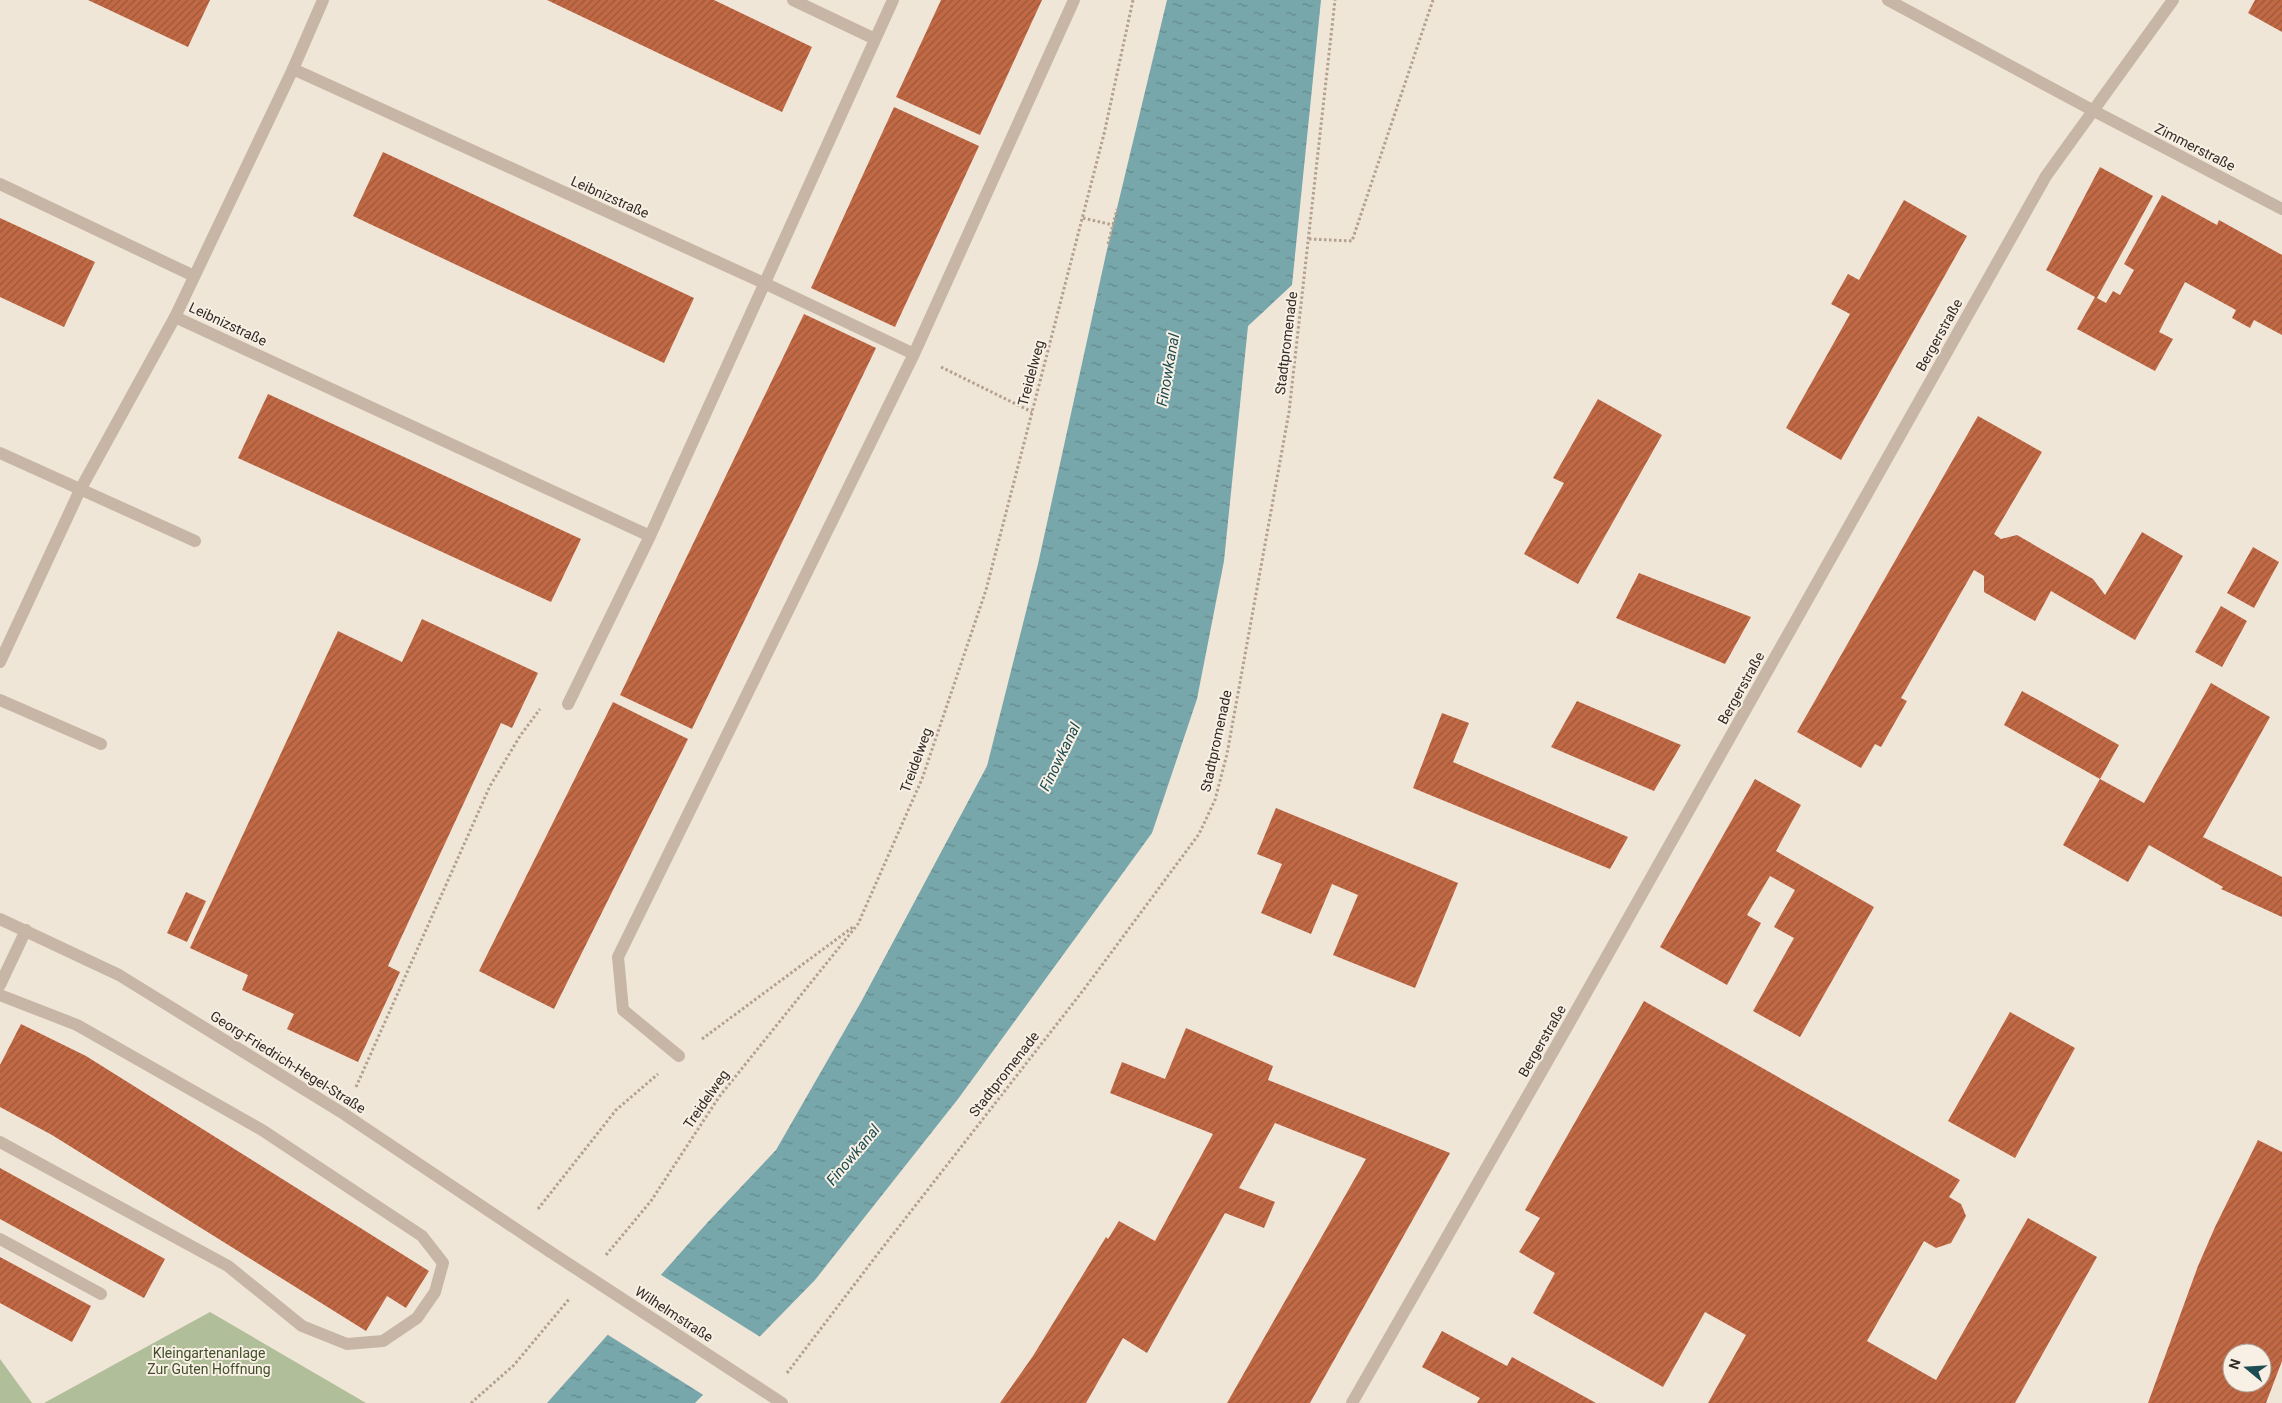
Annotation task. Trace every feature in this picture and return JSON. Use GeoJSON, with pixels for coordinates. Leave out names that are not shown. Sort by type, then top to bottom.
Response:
{"type":"FeatureCollection","features":[{"type":"Feature","properties":{"kind":"street","name":"Leibnizstraße"},"geometry":{"type":"LineString","coordinates":[[0,662],[80,490],[175,316],[293,70],[323,0]]}},
{"type":"Feature","properties":{"kind":"street"},"geometry":{"type":"LineString","coordinates":[[794,0],[875,39]]}},
{"type":"Feature","properties":{"kind":"street"},"geometry":{"type":"LineString","coordinates":[[568,704],[650,536],[893,0]]}},
{"type":"Feature","properties":{"kind":"street"},"geometry":{"type":"LineString","coordinates":[[679,1056],[623,1010],[618,957],[914,354],[1074,0]]}},
{"type":"Feature","properties":{"kind":"street","name":"Zimmerstraße"},"geometry":{"type":"LineString","coordinates":[[1888,0],[2094,111],[2282,209]]}},
{"type":"Feature","properties":{"kind":"street","name":"Bergerstraße"},"geometry":{"type":"LineString","coordinates":[[1352,1403],[1567,1027],[2046,176],[2173,0]]}},
{"type":"Feature","properties":{"kind":"street","name":"Leibnizstraße"},"geometry":{"type":"LineString","coordinates":[[293,70],[764,283],[914,354]]}},
{"type":"Feature","properties":{"kind":"street"},"geometry":{"type":"LineString","coordinates":[[0,184],[194,276]]}},
{"type":"Feature","properties":{"kind":"street","name":"Leibnizstraße"},"geometry":{"type":"LineString","coordinates":[[175,316],[650,536]]}},
{"type":"Feature","properties":{"kind":"street"},"geometry":{"type":"LineString","coordinates":[[0,454],[195,541]]}},
{"type":"Feature","properties":{"kind":"street"},"geometry":{"type":"LineString","coordinates":[[0,700],[101,744]]}},
{"type":"Feature","properties":{"kind":"street","name":"Georg-Friedrich-Hegel-Straße"},"geometry":{"type":"LineString","coordinates":[[0,919],[119,975],[344,1114],[549,1251]]}},
{"type":"Feature","properties":{"kind":"street"},"geometry":{"type":"LineString","coordinates":[[0,985],[26,930]]}},
{"type":"Feature","properties":{"kind":"street"},"geometry":{"type":"LineString","coordinates":[[0,995],[77,1025],[245,1120],[422,1236],[443,1263],[435,1292],[418,1318],[383,1341],[347,1344],[302,1326],[228,1266],[0,1142]]}},
{"type":"Feature","properties":{"kind":"street"},"geometry":{"type":"LineString","coordinates":[[0,1238],[101,1294]]}},
{"type":"Feature","properties":{"kind":"street","name":"Wilhelmstraße"},"geometry":{"type":"LineString","coordinates":[[549,1251],[783,1403]]}},
{"type":"Feature","properties":{"kind":"path","name":"Treidelweg"},"geometry":{"type":"LineString","coordinates":[[602,1261],[652,1201],[719,1097],[858,924],[928,761],[986,590],[1104,134],[1133,0]]}},
{"type":"Feature","properties":{"kind":"path","name":"Stadtpromenade"},"geometry":{"type":"LineString","coordinates":[[781,1380],[1085,988],[1199,834],[1215,800],[1227,754],[1289,412],[1335,0]]}},
{"type":"Feature","properties":{"kind":"path"},"geometry":{"type":"LineString","coordinates":[[1308,239],[1352,241],[1432,0]]}},
{"type":"Feature","properties":{"kind":"path"},"geometry":{"type":"LineString","coordinates":[[1108,244],[1117,209]]}},
{"type":"Feature","properties":{"kind":"path"},"geometry":{"type":"LineString","coordinates":[[1082,218],[1113,225]]}},
{"type":"Feature","properties":{"kind":"path"},"geometry":{"type":"LineString","coordinates":[[914,354],[1032,412]]}},
{"type":"Feature","properties":{"kind":"path"},"geometry":{"type":"LineString","coordinates":[[344,1114],[490,786],[520,736],[544,705]]}},
{"type":"Feature","properties":{"kind":"path"},"geometry":{"type":"LineString","coordinates":[[471,1403],[514,1365],[577,1291]]}},
{"type":"Feature","properties":{"kind":"green space","name":"Kleingartenanlage Zur Guten Hoffnung"},"geometry":{"type":"Polygon","coordinates":[[[210,1312],[366,1403],[44,1403],[210,1312]]]}},
{"type":"Feature","properties":{"kind":"green space"},"geometry":{"type":"Polygon","coordinates":[[[0,1359],[32,1403],[0,1403],[0,1359]]]}},
{"type":"Feature","properties":{"kind":"water","name":"Finowkanal"},"geometry":{"type":"Polygon","coordinates":[[[1167,0],[1321,0],[1292,285],[1248,326],[1224,561],[1197,699],[1152,833],[958,1099],[815,1280],[695,1403],[547,1403],[707,1223],[776,1150],[861,1002],[987,766],[1038,564],[1106,254],[1167,0]]]}},
{"type":"Feature","properties":{"kind":"pier"},"geometry":{"type":"Polygon","coordinates":[[[658,1273],[762,1338],[705,1396],[605,1333],[658,1273]]]}},
{"type":"Feature","properties":{"kind":"building"},"geometry":{"type":"Polygon","coordinates":[[[88,0],[210,0],[188,47],[88,0]]]}},
{"type":"Feature","properties":{"kind":"building"},"geometry":{"type":"Polygon","coordinates":[[[547,0],[714,0],[812,47],[782,112],[547,0]]]}},
{"type":"Feature","properties":{"kind":"building"},"geometry":{"type":"Polygon","coordinates":[[[941,0],[1042,0],[980,135],[896,97],[941,0]]]}},
{"type":"Feature","properties":{"kind":"building"},"geometry":{"type":"Polygon","coordinates":[[[2255,0],[2282,0],[2282,32],[2248,13],[2255,0]]]}},
{"type":"Feature","properties":{"kind":"building"},"geometry":{"type":"Polygon","coordinates":[[[894,107],[979,146],[895,327],[811,288],[894,107]]]}},
{"type":"Feature","properties":{"kind":"building"},"geometry":{"type":"Polygon","coordinates":[[[383,152],[694,298],[664,363],[353,216],[383,152]]]}},
{"type":"Feature","properties":{"kind":"building"},"geometry":{"type":"Polygon","coordinates":[[[2100,167],[2153,196],[2097,298],[2106,303],[2113,291],[2120,295],[2134,270],[2124,264],[2162,195],[2217,225],[2219,220],[2282,255],[2282,335],[2254,320],[2250,328],[2232,318],[2236,310],[2185,282],[2159,332],[2173,339],[2155,371],[2077,329],[2095,297],[2046,270],[2100,167]]]}},
{"type":"Feature","properties":{"kind":"building"},"geometry":{"type":"Polygon","coordinates":[[[1904,200],[1967,236],[1841,460],[1786,428],[1850,314],[1831,304],[1848,274],[1859,280],[1904,200]]]}},
{"type":"Feature","properties":{"kind":"building"},"geometry":{"type":"Polygon","coordinates":[[[0,218],[95,262],[64,327],[0,297],[0,218]]]}},
{"type":"Feature","properties":{"kind":"building"},"geometry":{"type":"Polygon","coordinates":[[[804,314],[876,348],[692,729],[620,695],[804,314]]]}},
{"type":"Feature","properties":{"kind":"building"},"geometry":{"type":"Polygon","coordinates":[[[268,394],[581,539],[551,602],[238,458],[268,394]]]}},
{"type":"Feature","properties":{"kind":"building"},"geometry":{"type":"Polygon","coordinates":[[[1598,399],[1662,435],[1578,584],[1524,554],[1564,483],[1553,478],[1598,399]]]}},
{"type":"Feature","properties":{"kind":"building"},"geometry":{"type":"Polygon","coordinates":[[[1978,416],[2042,452],[1994,534],[2001,539],[2017,535],[2093,579],[2105,595],[2142,532],[2183,556],[2135,640],[2051,591],[2035,621],[1984,592],[1984,576],[1974,570],[1901,698],[1907,701],[1881,747],[1875,744],[1861,768],[1797,732],[1978,416]]]}},
{"type":"Feature","properties":{"kind":"building"},"geometry":{"type":"Polygon","coordinates":[[[2253,547],[2279,562],[2254,608],[2227,593],[2253,547]]]}},
{"type":"Feature","properties":{"kind":"building"},"geometry":{"type":"Polygon","coordinates":[[[1639,573],[1751,617],[1725,664],[1616,618],[1639,573]]]}},
{"type":"Feature","properties":{"kind":"building"},"geometry":{"type":"Polygon","coordinates":[[[2221,606],[2247,621],[2222,667],[2195,652],[2221,606]]]}},
{"type":"Feature","properties":{"kind":"building"},"geometry":{"type":"Polygon","coordinates":[[[422,619],[538,673],[512,728],[501,723],[388,966],[400,972],[358,1062],[287,1029],[294,1014],[242,990],[248,975],[190,948],[338,631],[402,662],[422,619]]]}},
{"type":"Feature","properties":{"kind":"building"},"geometry":{"type":"Polygon","coordinates":[[[2211,683],[2270,717],[2203,837],[2282,877],[2282,917],[2221,889],[2223,887],[2149,845],[2128,882],[2063,845],[2100,779],[2144,803],[2211,683]]]}},
{"type":"Feature","properties":{"kind":"building"},"geometry":{"type":"Polygon","coordinates":[[[2022,691],[2119,745],[2100,779],[2004,725],[2022,691]]]}},
{"type":"Feature","properties":{"kind":"building"},"geometry":{"type":"Polygon","coordinates":[[[1577,701],[1681,745],[1654,791],[1551,747],[1577,701]]]}},
{"type":"Feature","properties":{"kind":"building"},"geometry":{"type":"Polygon","coordinates":[[[613,702],[688,739],[554,1009],[479,971],[613,702]]]}},
{"type":"Feature","properties":{"kind":"building"},"geometry":{"type":"Polygon","coordinates":[[[1442,713],[1469,723],[1453,762],[1628,837],[1610,869],[1413,788],[1442,713]]]}},
{"type":"Feature","properties":{"kind":"building"},"geometry":{"type":"Polygon","coordinates":[[[1755,779],[1801,805],[1776,851],[1874,907],[1800,1037],[1753,1011],[1794,938],[1774,927],[1795,890],[1770,876],[1747,915],[1761,923],[1727,985],[1660,947],[1755,779]]]}},
{"type":"Feature","properties":{"kind":"building"},"geometry":{"type":"Polygon","coordinates":[[[1276,808],[1458,883],[1415,988],[1333,955],[1358,895],[1332,884],[1311,934],[1261,913],[1282,864],[1257,854],[1276,808]]]}},
{"type":"Feature","properties":{"kind":"building"},"geometry":{"type":"Polygon","coordinates":[[[186,892],[206,901],[187,942],[167,933],[186,892]]]}},
{"type":"Feature","properties":{"kind":"building"},"geometry":{"type":"Polygon","coordinates":[[[1644,1001],[1960,1180],[1949,1197],[1961,1204],[1966,1216],[1951,1243],[1936,1248],[1924,1241],[1867,1341],[1936,1380],[2028,1218],[2097,1257],[2015,1403],[1708,1403],[1746,1335],[1705,1312],[1663,1387],[1533,1313],[1555,1273],[1519,1252],[1540,1218],[1525,1210],[1644,1001]]]}},
{"type":"Feature","properties":{"kind":"building"},"geometry":{"type":"Polygon","coordinates":[[[2010,1012],[2075,1048],[2015,1158],[1948,1121],[2010,1012]]]}},
{"type":"Feature","properties":{"kind":"building"},"geometry":{"type":"Polygon","coordinates":[[[21,1024],[86,1056],[429,1271],[406,1308],[387,1296],[366,1331],[52,1135],[0,1107],[0,1065],[21,1024]]]}},
{"type":"Feature","properties":{"kind":"building"},"geometry":{"type":"Polygon","coordinates":[[[1186,1028],[1273,1066],[1268,1080],[1450,1153],[1310,1403],[1227,1403],[1366,1159],[1275,1123],[1239,1188],[1275,1202],[1264,1228],[1225,1213],[1147,1353],[1123,1338],[1086,1403],[1000,1403],[1033,1356],[1106,1237],[1108,1239],[1119,1221],[1155,1241],[1213,1134],[1110,1093],[1122,1062],[1165,1079],[1186,1028]]]}},
{"type":"Feature","properties":{"kind":"building"},"geometry":{"type":"Polygon","coordinates":[[[2258,1140],[2282,1152],[2282,1361],[2272,1387],[2272,1343],[2222,1343],[2222,1393],[2270,1393],[2266,1403],[2148,1403],[2198,1266],[2258,1140]]]}},
{"type":"Feature","properties":{"kind":"building"},"geometry":{"type":"Polygon","coordinates":[[[0,1168],[165,1259],[144,1298],[0,1219],[0,1168]]]}},
{"type":"Feature","properties":{"kind":"building"},"geometry":{"type":"Polygon","coordinates":[[[0,1257],[91,1306],[72,1342],[0,1303],[0,1257]]]}},
{"type":"Feature","properties":{"kind":"building"},"geometry":{"type":"Polygon","coordinates":[[[1442,1331],[1507,1366],[1512,1357],[1596,1403],[1477,1403],[1480,1398],[1422,1367],[1442,1331]]]}}]}
